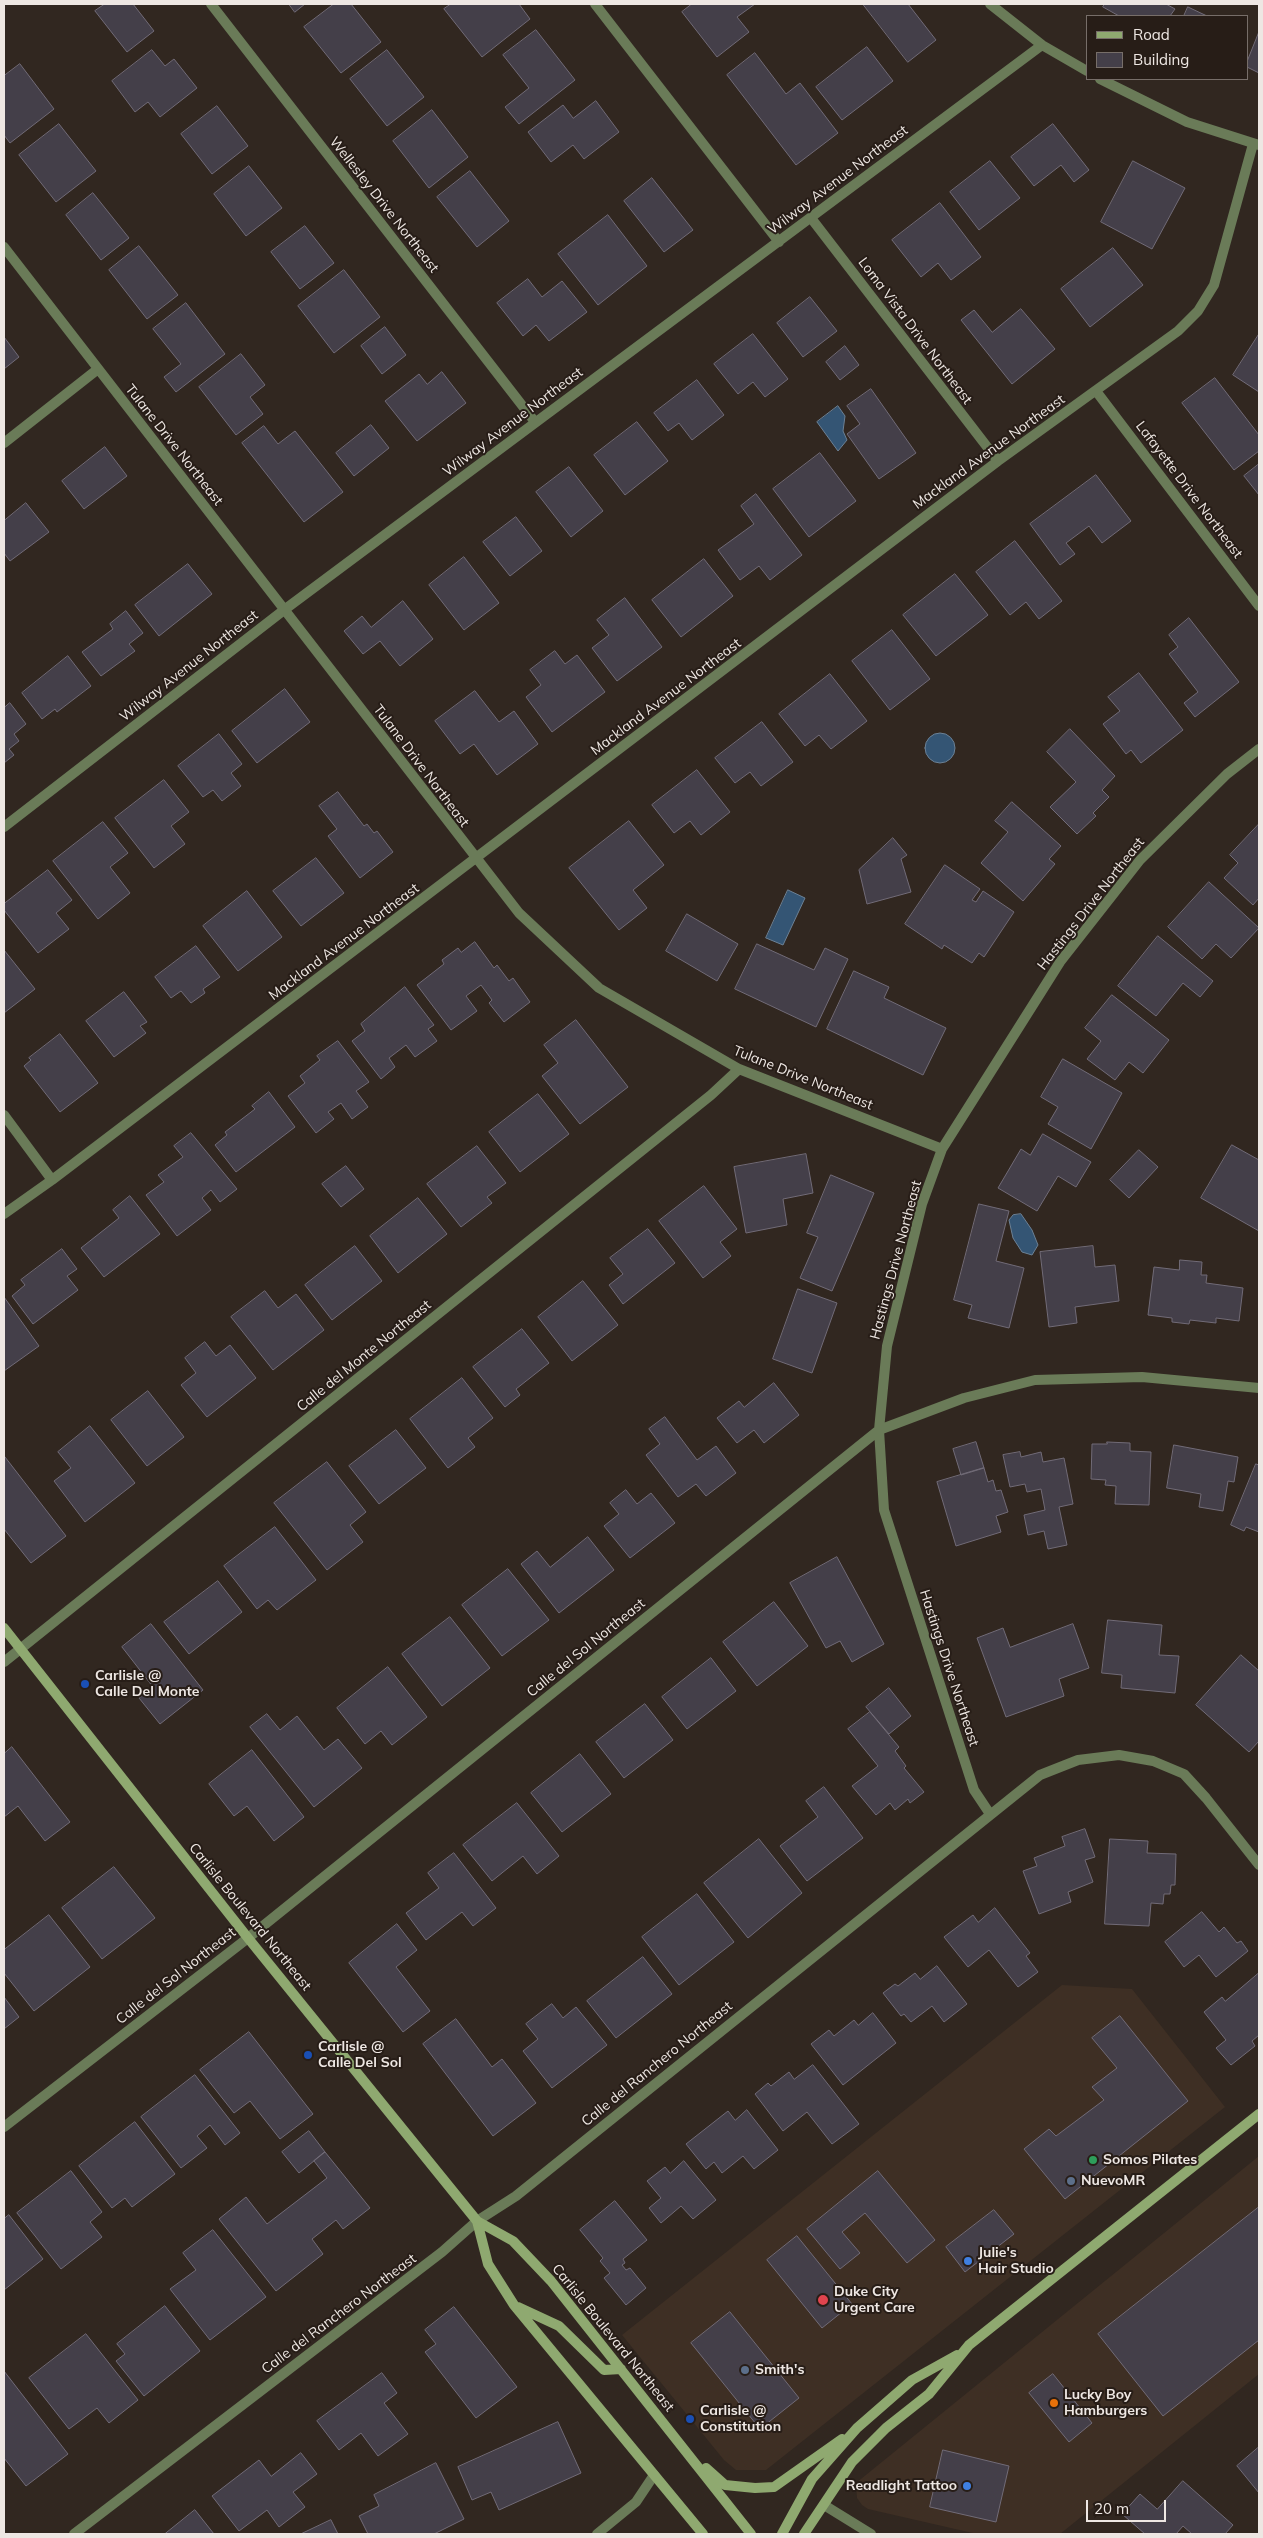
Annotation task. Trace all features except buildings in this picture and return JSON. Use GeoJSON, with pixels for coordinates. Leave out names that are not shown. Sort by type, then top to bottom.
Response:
{"type":"FeatureCollection","features":[{"type":"Feature","properties":{"kind":"main road","name":"Carlisle Boulevard Northeast"},"geometry":{"type":"LineString","coordinates":[[4,1628],[248,1938],[477,2221],[512,2241],[551,2281],[689,2453],[751,2534]]}},
{"type":"Feature","properties":{"kind":"main road"},"geometry":{"type":"LineString","coordinates":[[782,2534],[812,2479],[858,2428],[912,2380],[962,2352],[1024,2300],[1259,2114]]}},
{"type":"Feature","properties":{"kind":"main road","name":"Carlisle Boulevard Northeast"},"geometry":{"type":"LineString","coordinates":[[477,2221],[488,2264],[514,2305],[703,2534]]}},
{"type":"Feature","properties":{"kind":"main road"},"geometry":{"type":"LineString","coordinates":[[514,2305],[559,2326],[604,2370],[621,2369]]}},
{"type":"Feature","properties":{"kind":"main road"},"geometry":{"type":"LineString","coordinates":[[804,2534],[852,2462],[886,2428],[929,2394],[962,2352]]}},
{"type":"Feature","properties":{"kind":"main road"},"geometry":{"type":"LineString","coordinates":[[689,2453],[725,2484],[755,2488],[774,2487],[858,2428]]}},
{"type":"Feature","properties":{"kind":"street","name":"Wellesley Drive Northeast"},"geometry":{"type":"LineString","coordinates":[[211,4],[535,422]]}},
{"type":"Feature","properties":{"kind":"street"},"geometry":{"type":"LineString","coordinates":[[595,4],[779,242]]}},
{"type":"Feature","properties":{"kind":"street"},"geometry":{"type":"LineString","coordinates":[[990,4],[1042,45],[1086,70]]}},
{"type":"Feature","properties":{"kind":"street","name":"Wilway Avenue Northeast"},"geometry":{"type":"LineString","coordinates":[[4,827],[284,610],[1042,45]]}},
{"type":"Feature","properties":{"kind":"street"},"geometry":{"type":"LineString","coordinates":[[1102,80],[1187,122],[1256,144]]}},
{"type":"Feature","properties":{"kind":"street","name":"Mackland Avenue Northeast"},"geometry":{"type":"LineString","coordinates":[[4,1214],[52,1180],[998,461],[1178,331],[1198,311],[1214,285],[1256,144]]}},
{"type":"Feature","properties":{"kind":"street","name":"Loma Vista Drive Northeast"},"geometry":{"type":"LineString","coordinates":[[810,218],[998,461]]}},
{"type":"Feature","properties":{"kind":"street","name":"Tulane Drive Northeast"},"geometry":{"type":"LineString","coordinates":[[4,246],[475,859],[519,913],[599,988],[738,1069],[942,1149]]}},
{"type":"Feature","properties":{"kind":"street"},"geometry":{"type":"LineString","coordinates":[[4,443],[98,369]]}},
{"type":"Feature","properties":{"kind":"street","name":"Lafayette Drive Northeast"},"geometry":{"type":"LineString","coordinates":[[1096,391],[1259,606]]}},
{"type":"Feature","properties":{"kind":"street","name":"Hastings Drive Northeast"},"geometry":{"type":"LineString","coordinates":[[990,1814],[974,1790],[884,1510],[879,1430],[889,1337],[922,1204],[942,1149],[1060,962],[1140,860],[1227,774],[1259,749]]}},
{"type":"Feature","properties":{"kind":"street","name":"Calle del Monte Northeast"},"geometry":{"type":"LineString","coordinates":[[4,1662],[711,1095],[738,1069]]}},
{"type":"Feature","properties":{"kind":"street"},"geometry":{"type":"LineString","coordinates":[[4,1115],[52,1180]]}},
{"type":"Feature","properties":{"kind":"street","name":"Calle del Sol Northeast"},"geometry":{"type":"LineString","coordinates":[[4,2127],[248,1938],[879,1430],[964,1398],[1034,1380],[1142,1377],[1259,1388]]}},
{"type":"Feature","properties":{"kind":"street","name":"Calle del Ranchero Northeast"},"geometry":{"type":"LineString","coordinates":[[74,2534],[442,2252],[477,2221],[516,2196],[1040,1775],[1078,1760],[1119,1755],[1153,1761],[1184,1774],[1206,1798],[1259,1865]]}},
{"type":"Feature","properties":{"kind":"street"},"geometry":{"type":"LineString","coordinates":[[597,2534],[636,2502],[654,2475]]}},
{"type":"Feature","properties":{"kind":"street"},"geometry":{"type":"LineString","coordinates":[[824,2505],[871,2534]]}},
{"type":"Feature","properties":{"kind":"shaded area"},"geometry":{"type":"Polygon","coordinates":[[[1062,1985],[1132,1989],[1225,2107],[766,2470],[736,2470],[724,2460],[622,2335],[1062,1985]]]}},
{"type":"Feature","properties":{"kind":"shaded area"},"geometry":{"type":"Polygon","coordinates":[[[1259,2156],[1259,2374],[1060,2534],[977,2534],[868,2509],[862,2505],[857,2498],[856,2483],[1259,2156]]]}},
{"type":"Feature","properties":{"kind":"water"},"geometry":{"type":"Polygon","coordinates":[[[838,406],[845,416],[843,431],[847,440],[838,451],[817,422],[838,406]]]}},
{"type":"Feature","properties":{"kind":"water"},"geometry":{"type":"Polygon","coordinates":[[[940,733],[951,737],[955,748],[951,759],[940,763],[929,759],[925,748],[929,737],[940,733]]]}},
{"type":"Feature","properties":{"kind":"water"},"geometry":{"type":"Polygon","coordinates":[[[788,890],[805,898],[783,945],[766,938],[788,890]]]}},
{"type":"Feature","properties":{"kind":"water"},"geometry":{"type":"Polygon","coordinates":[[[1021,1214],[1032,1230],[1038,1245],[1032,1255],[1022,1252],[1013,1238],[1009,1220],[1013,1215],[1021,1214]]]}},
{"type":"Feature","properties":{"kind":"place","name":"Carlisle @ Calle Del Monte"},"geometry":{"type":"Point","coordinates":[85,1684]}},
{"type":"Feature","properties":{"kind":"place","name":"Carlisle @ Calle Del Sol"},"geometry":{"type":"Point","coordinates":[308,2055]}},
{"type":"Feature","properties":{"kind":"place","name":"Somos Pilates"},"geometry":{"type":"Point","coordinates":[1093,2160]}},
{"type":"Feature","properties":{"kind":"place","name":"NuevoMR"},"geometry":{"type":"Point","coordinates":[1071,2181]}},
{"type":"Feature","properties":{"kind":"place","name":"Julie's Hair Studio"},"geometry":{"type":"Point","coordinates":[968,2261]}},
{"type":"Feature","properties":{"kind":"place","name":"Duke City Urgent Care"},"geometry":{"type":"Point","coordinates":[823,2300]}},
{"type":"Feature","properties":{"kind":"place","name":"Smith's"},"geometry":{"type":"Point","coordinates":[745,2370]}},
{"type":"Feature","properties":{"kind":"place","name":"Lucky Boy Hamburgers"},"geometry":{"type":"Point","coordinates":[1054,2403]}},
{"type":"Feature","properties":{"kind":"place","name":"Carlisle @ Constitution"},"geometry":{"type":"Point","coordinates":[690,2419]}},
{"type":"Feature","properties":{"kind":"place","name":"Readlight Tattoo"},"geometry":{"type":"Point","coordinates":[967,2486]}}]}
